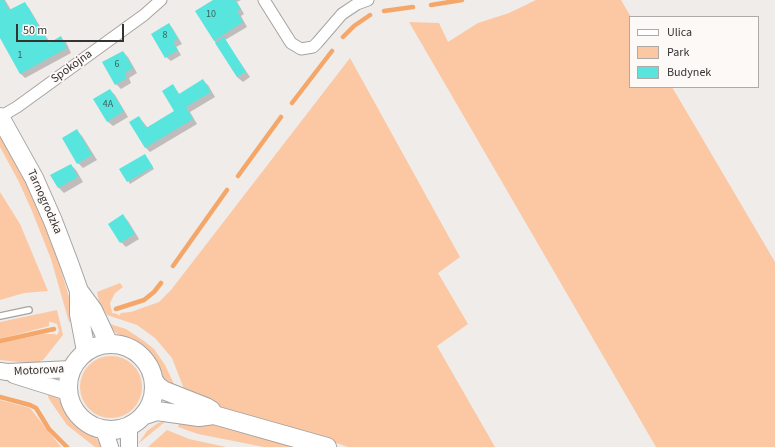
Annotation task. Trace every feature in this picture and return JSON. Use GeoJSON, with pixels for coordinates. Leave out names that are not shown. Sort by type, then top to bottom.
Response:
{"type":"FeatureCollection","features":[{"type":"Feature","properties":{"kind":"main road","name":"Tarnogrodzka"},"geometry":{"type":"LineString","coordinates":[[0,117],[34,178],[63,245],[79,291],[94,310],[109,344]]}},
{"type":"Feature","properties":{"kind":"main road","name":"Tarnogrodzka"},"geometry":{"type":"LineString","coordinates":[[79,291],[79,314],[86,352]]}},
{"type":"Feature","properties":{"kind":"main road"},"geometry":{"type":"LineString","coordinates":[[154,381],[153,399],[145,415],[138,422],[119,430],[104,430],[89,425],[81,419],[72,406],[68,392],[69,378],[72,369],[76,361],[86,352],[95,347],[109,344],[125,346],[139,354],[149,366],[154,381],[163,390],[206,407],[211,410],[214,415]]}},
{"type":"Feature","properties":{"kind":"main road"},"geometry":{"type":"LineString","coordinates":[[145,415],[157,411],[199,417],[214,415],[327,447]]}},
{"type":"Feature","properties":{"kind":"street","name":"Spokojna"},"geometry":{"type":"LineString","coordinates":[[0,117],[144,15],[161,0]]}},
{"type":"Feature","properties":{"kind":"street"},"geometry":{"type":"LineString","coordinates":[[264,0],[288,39],[296,47],[301,49],[313,47],[342,14],[358,4],[368,0]]}},
{"type":"Feature","properties":{"kind":"street","name":"Motorowa"},"geometry":{"type":"LineString","coordinates":[[3,372],[72,369]]}},
{"type":"Feature","properties":{"kind":"street","name":"Motorowa"},"geometry":{"type":"LineString","coordinates":[[3,372],[68,392]]}},
{"type":"Feature","properties":{"kind":"street"},"geometry":{"type":"LineString","coordinates":[[129,426],[129,447]]}},
{"type":"Feature","properties":{"kind":"street"},"geometry":{"type":"LineString","coordinates":[[104,430],[110,447]]}},
{"type":"Feature","properties":{"kind":"lane"},"geometry":{"type":"LineString","coordinates":[[0,316],[29,310]]}},
{"type":"Feature","properties":{"kind":"green space"},"geometry":{"type":"Polygon","coordinates":[[[536,0],[621,0],[630,16],[629,16],[629,88],[673,88],[775,262],[775,447],[656,447],[409,22],[439,23],[448,42],[478,23],[509,13],[536,0]]]}},
{"type":"Feature","properties":{"kind":"green space"},"geometry":{"type":"Polygon","coordinates":[[[350,58],[460,257],[438,273],[468,324],[437,346],[495,447],[348,447],[217,406],[184,389],[172,358],[155,338],[137,325],[107,315],[104,310],[101,311],[97,292],[120,283],[123,287],[115,293],[110,303],[112,313],[119,316],[121,313],[131,312],[159,302],[171,290],[350,58]]]}},
{"type":"Feature","properties":{"kind":"green space"},"geometry":{"type":"Polygon","coordinates":[[[0,133],[22,173],[48,234],[76,320],[69,322],[51,259],[19,182],[0,147],[0,133]]]}},
{"type":"Feature","properties":{"kind":"green space"},"geometry":{"type":"Polygon","coordinates":[[[0,192],[20,224],[48,291],[24,293],[0,300],[0,192]]]}},
{"type":"Feature","properties":{"kind":"green space"},"geometry":{"type":"Polygon","coordinates":[[[57,310],[63,335],[39,364],[0,360],[0,343],[43,334],[57,335],[59,331],[57,324],[49,322],[49,326],[0,339],[0,322],[57,310]]]}},
{"type":"Feature","properties":{"kind":"green space"},"geometry":{"type":"Polygon","coordinates":[[[107,323],[126,329],[154,349],[165,365],[175,386],[168,385],[154,358],[148,351],[116,333],[107,323]]]}},
{"type":"Feature","properties":{"kind":"green space"},"geometry":{"type":"Polygon","coordinates":[[[111,356],[123,359],[133,365],[139,375],[142,387],[139,399],[133,409],[123,415],[111,418],[99,415],[89,409],[83,399],[80,387],[83,375],[89,365],[99,359],[111,356]]]}},
{"type":"Feature","properties":{"kind":"green space"},"geometry":{"type":"Polygon","coordinates":[[[49,393],[58,398],[74,424],[97,439],[103,447],[95,447],[67,425],[48,397],[49,393]]]}},
{"type":"Feature","properties":{"kind":"green space"},"geometry":{"type":"Polygon","coordinates":[[[0,400],[30,408],[61,447],[0,447],[0,400]]]}},
{"type":"Feature","properties":{"kind":"green space"},"geometry":{"type":"Polygon","coordinates":[[[181,418],[212,424],[305,447],[264,447],[198,434],[178,427],[181,418]]]}},
{"type":"Feature","properties":{"kind":"green space"},"geometry":{"type":"Polygon","coordinates":[[[166,421],[138,444],[147,431],[158,423],[166,421]]]}},
{"type":"Feature","properties":{"kind":"green space"},"geometry":{"type":"Polygon","coordinates":[[[167,430],[189,439],[226,447],[148,447],[167,430]]]}},
{"type":"Feature","properties":{"kind":"building"},"geometry":{"type":"Polygon","coordinates":[[[0,0],[4,0],[9,10],[25,2],[49,43],[61,36],[67,48],[20,74],[0,38],[0,0]]]}},
{"type":"Feature","properties":{"kind":"building"},"geometry":{"type":"Polygon","coordinates":[[[213,0],[235,0],[241,9],[237,11],[243,22],[214,41],[195,11],[213,0]]]}},
{"type":"Feature","properties":{"kind":"building"},"geometry":{"type":"Polygon","coordinates":[[[169,23],[178,39],[173,42],[178,50],[165,58],[151,34],[169,23]]]}},
{"type":"Feature","properties":{"kind":"building"},"geometry":{"type":"Polygon","coordinates":[[[224,37],[246,72],[237,77],[215,43],[224,37]]]}},
{"type":"Feature","properties":{"kind":"building"},"geometry":{"type":"Polygon","coordinates":[[[123,51],[133,68],[125,73],[127,78],[115,85],[102,62],[123,51]]]}},
{"type":"Feature","properties":{"kind":"building"},"geometry":{"type":"Polygon","coordinates":[[[203,79],[211,92],[186,107],[193,119],[145,148],[129,122],[139,116],[146,128],[174,111],[162,91],[173,84],[179,94],[203,79]]]}},
{"type":"Feature","properties":{"kind":"building"},"geometry":{"type":"Polygon","coordinates":[[[110,89],[124,111],[107,122],[93,99],[110,89]]]}},
{"type":"Feature","properties":{"kind":"building"},"geometry":{"type":"Polygon","coordinates":[[[77,129],[92,155],[77,164],[62,138],[77,129]]]}},
{"type":"Feature","properties":{"kind":"building"},"geometry":{"type":"Polygon","coordinates":[[[145,154],[153,167],[127,182],[119,169],[145,154]]]}},
{"type":"Feature","properties":{"kind":"building"},"geometry":{"type":"Polygon","coordinates":[[[71,164],[78,177],[58,188],[50,175],[71,164]]]}},
{"type":"Feature","properties":{"kind":"building"},"geometry":{"type":"Polygon","coordinates":[[[123,214],[135,234],[120,243],[108,224],[123,214]]]}},
{"type":"Feature","properties":{"kind":"waterway"},"geometry":{"type":"LineString","coordinates":[[431,5],[462,0]]}},
{"type":"Feature","properties":{"kind":"waterway"},"geometry":{"type":"LineString","coordinates":[[384,11],[413,7]]}},
{"type":"Feature","properties":{"kind":"waterway"},"geometry":{"type":"LineString","coordinates":[[343,37],[354,26],[370,15]]}},
{"type":"Feature","properties":{"kind":"waterway"},"geometry":{"type":"LineString","coordinates":[[292,103],[332,51]]}},
{"type":"Feature","properties":{"kind":"waterway"},"geometry":{"type":"LineString","coordinates":[[238,176],[281,117]]}},
{"type":"Feature","properties":{"kind":"waterway"},"geometry":{"type":"LineString","coordinates":[[173,266],[227,190]]}},
{"type":"Feature","properties":{"kind":"waterway"},"geometry":{"type":"LineString","coordinates":[[116,309],[144,300],[154,292],[161,283]]}},
{"type":"Feature","properties":{"kind":"waterway"},"geometry":{"type":"LineString","coordinates":[[0,341],[54,329]]}},
{"type":"Feature","properties":{"kind":"waterway"},"geometry":{"type":"LineString","coordinates":[[0,397],[36,408],[49,429],[67,447]]}}]}
